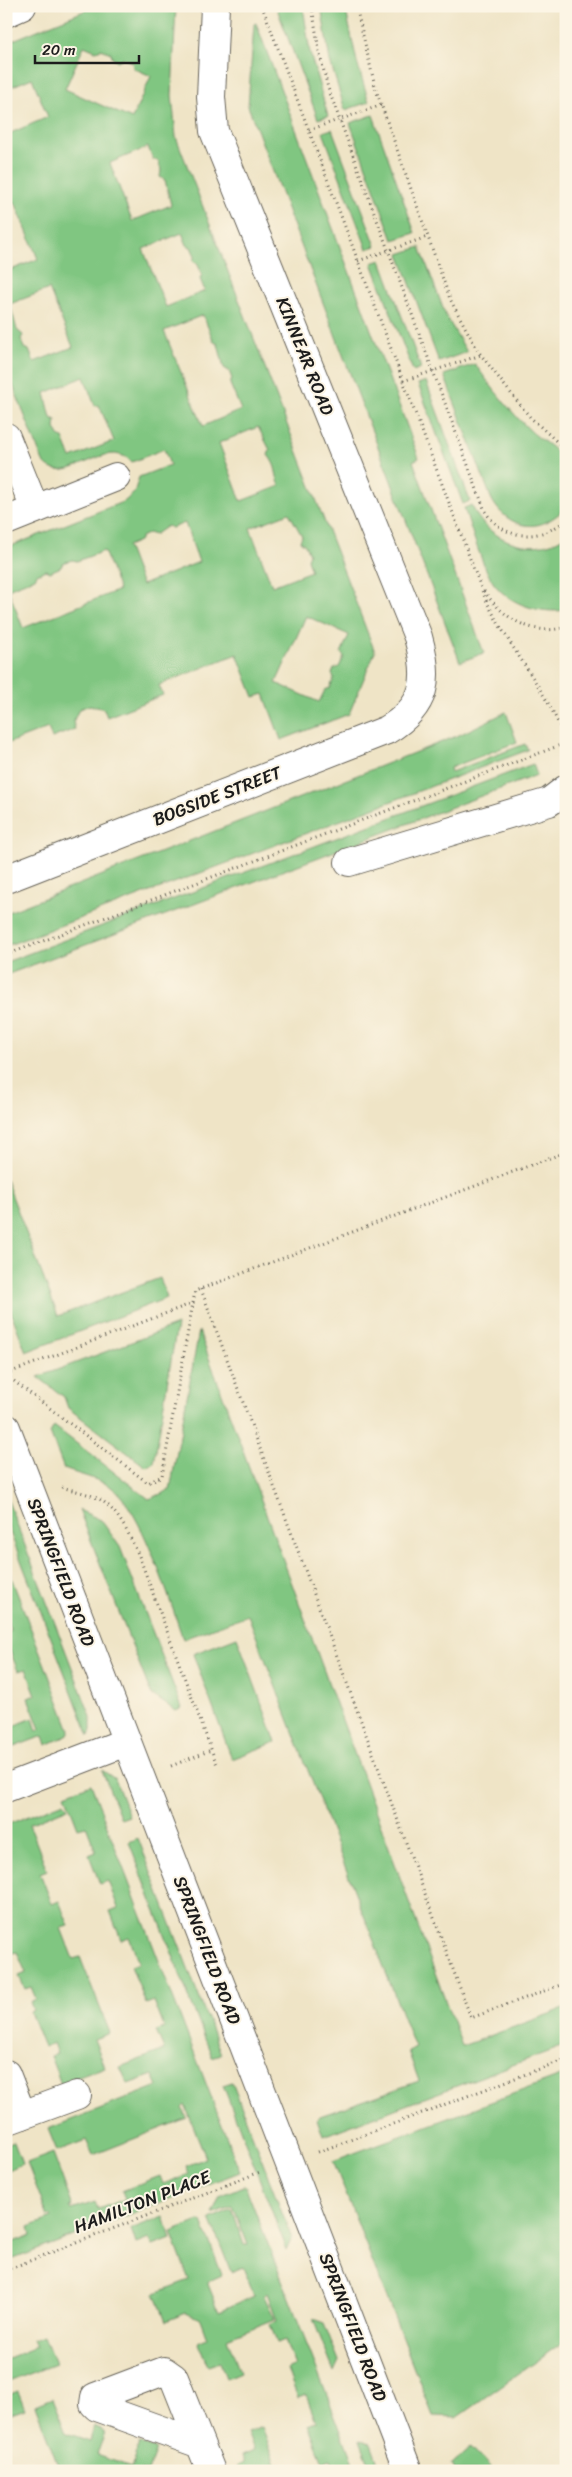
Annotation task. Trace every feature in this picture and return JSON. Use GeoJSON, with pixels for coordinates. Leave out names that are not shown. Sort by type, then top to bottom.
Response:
{"type":"FeatureCollection","features":[{"type":"Feature","properties":{"kind":"street"},"geometry":{"type":"LineString","coordinates":[[6,13],[22,6]]}},
{"type":"Feature","properties":{"kind":"street","name":"KINNEAR ROAD"},"geometry":{"type":"LineString","coordinates":[[215,6],[210,97],[214,131],[418,637],[426,673],[424,687],[419,699]]}},
{"type":"Feature","properties":{"kind":"street"},"geometry":{"type":"LineString","coordinates":[[6,437],[35,509]]}},
{"type":"Feature","properties":{"kind":"street"},"geometry":{"type":"LineString","coordinates":[[6,521],[116,477]]}},
{"type":"Feature","properties":{"kind":"street","name":"BOGSIDE STREET"},"geometry":{"type":"LineString","coordinates":[[6,879],[387,730],[410,713],[419,699]]}},
{"type":"Feature","properties":{"kind":"street"},"geometry":{"type":"LineString","coordinates":[[349,862],[549,802],[566,789]]}},
{"type":"Feature","properties":{"kind":"street","name":"SPRINGFIELD ROAD"},"geometry":{"type":"LineString","coordinates":[[6,1428],[408,2471]]}},
{"type":"Feature","properties":{"kind":"street"},"geometry":{"type":"LineString","coordinates":[[6,1788],[126,1742]]}},
{"type":"Feature","properties":{"kind":"street"},"geometry":{"type":"LineString","coordinates":[[6,2074],[14,2118],[77,2094]]}},
{"type":"Feature","properties":{"kind":"street"},"geometry":{"type":"LineString","coordinates":[[200,2444],[211,2471]]}},
{"type":"Feature","properties":{"kind":"path"},"geometry":{"type":"LineString","coordinates":[[6,955],[566,743],[547,700],[500,629],[481,587],[262,6]]}},
{"type":"Feature","properties":{"kind":"path"},"geometry":{"type":"LineString","coordinates":[[312,6],[325,78],[339,120],[488,516],[508,531],[528,536],[549,532],[566,520]]}},
{"type":"Feature","properties":{"kind":"path"},"geometry":{"type":"LineString","coordinates":[[356,6],[368,63],[450,299],[481,354],[518,403],[566,450]]}},
{"type":"Feature","properties":{"kind":"path"},"geometry":{"type":"LineString","coordinates":[[309,130],[382,105]]}},
{"type":"Feature","properties":{"kind":"path"},"geometry":{"type":"LineString","coordinates":[[358,261],[427,237]]}},
{"type":"Feature","properties":{"kind":"path"},"geometry":{"type":"LineString","coordinates":[[403,382],[481,354]]}},
{"type":"Feature","properties":{"kind":"path"},"geometry":{"type":"LineString","coordinates":[[481,587],[496,606],[514,621],[541,630],[566,628]]}},
{"type":"Feature","properties":{"kind":"path"},"geometry":{"type":"LineString","coordinates":[[6,1374],[148,1483],[162,1476],[195,1291],[566,1152]]}},
{"type":"Feature","properties":{"kind":"path"},"geometry":{"type":"LineString","coordinates":[[201,1289],[471,2018],[566,1983]]}},
{"type":"Feature","properties":{"kind":"path"},"geometry":{"type":"LineString","coordinates":[[6,1374],[194,1303]]}},
{"type":"Feature","properties":{"kind":"path"},"geometry":{"type":"LineString","coordinates":[[24,1475],[100,1500],[118,1518],[139,1556],[217,1765]]}},
{"type":"Feature","properties":{"kind":"path"},"geometry":{"type":"LineString","coordinates":[[180,1762],[211,1750]]}},
{"type":"Feature","properties":{"kind":"path","name":"HAMILTON PLACE"},"geometry":{"type":"LineString","coordinates":[[6,2270],[566,2059]]}},
{"type":"Feature","properties":{"kind":"green space"},"geometry":{"type":"Polygon","coordinates":[[[96,6],[176,6],[172,95],[176,137],[375,652],[349,714],[281,740],[264,694],[254,697],[237,654],[159,685],[163,695],[107,717],[104,709],[90,705],[79,709],[73,722],[75,729],[52,738],[48,728],[6,744],[6,548],[125,501],[134,493],[139,477],[170,465],[164,449],[132,462],[121,455],[110,454],[63,470],[53,469],[43,462],[6,368],[6,272],[38,259],[15,202],[6,205],[6,135],[48,117],[32,78],[6,89],[6,43],[96,6]],[[84,46],[65,89],[132,119],[151,76],[133,68],[132,62],[123,58],[117,61],[113,59],[111,53],[101,49],[96,51],[84,46]],[[148,147],[110,163],[132,221],[171,205],[165,180],[160,177],[161,170],[158,161],[153,159],[148,147]],[[182,233],[143,249],[166,307],[205,291],[200,279],[202,274],[198,265],[193,260],[195,256],[191,247],[187,245],[182,233]],[[49,289],[10,304],[17,330],[23,335],[21,339],[24,348],[29,350],[34,362],[73,347],[49,289]],[[203,315],[164,331],[203,426],[241,410],[230,384],[232,379],[229,371],[224,368],[218,344],[214,342],[203,315]],[[84,377],[45,393],[51,418],[56,420],[55,428],[59,436],[63,438],[71,458],[114,441],[99,405],[95,406],[84,377]],[[258,427],[219,443],[241,501],[280,486],[275,467],[268,455],[270,450],[258,427]],[[289,513],[250,528],[272,586],[311,571],[307,559],[309,554],[305,545],[300,541],[302,536],[289,513]],[[185,523],[172,528],[167,526],[154,535],[149,533],[141,537],[139,541],[127,546],[142,585],[199,562],[185,523]],[[104,551],[77,561],[72,560],[63,563],[61,567],[50,572],[45,570],[37,574],[35,578],[8,589],[23,628],[119,590],[104,551]],[[306,616],[276,683],[319,702],[325,690],[330,688],[334,678],[332,674],[334,669],[339,667],[344,657],[341,653],[349,635],[306,616]]]}},
{"type":"Feature","properties":{"kind":"green space"},"geometry":{"type":"Polygon","coordinates":[[[276,6],[303,6],[310,53],[328,116],[318,119],[276,6]]]}},
{"type":"Feature","properties":{"kind":"green space"},"geometry":{"type":"Polygon","coordinates":[[[321,6],[345,6],[357,62],[369,102],[345,110],[330,61],[321,6]]]}},
{"type":"Feature","properties":{"kind":"green space"},"geometry":{"type":"Polygon","coordinates":[[[256,23],[419,458],[413,461],[484,653],[460,662],[248,106],[254,24],[256,23]]]}},
{"type":"Feature","properties":{"kind":"green space"},"geometry":{"type":"Polygon","coordinates":[[[373,115],[415,233],[393,240],[350,123],[373,115]]]}},
{"type":"Feature","properties":{"kind":"green space"},"geometry":{"type":"Polygon","coordinates":[[[332,129],[376,246],[367,249],[323,132],[332,129]]]}},
{"type":"Feature","properties":{"kind":"green space"},"geometry":{"type":"Polygon","coordinates":[[[420,247],[446,316],[467,352],[439,362],[399,254],[420,247]]]}},
{"type":"Feature","properties":{"kind":"green space"},"geometry":{"type":"Polygon","coordinates":[[[381,260],[421,368],[413,371],[372,263],[381,260]]]}},
{"type":"Feature","properties":{"kind":"green space"},"geometry":{"type":"Polygon","coordinates":[[[475,364],[518,418],[534,434],[557,452],[564,461],[567,480],[566,504],[559,514],[544,523],[526,525],[517,523],[502,513],[491,498],[444,375],[475,364]]]}},
{"type":"Feature","properties":{"kind":"green space"},"geometry":{"type":"Polygon","coordinates":[[[426,381],[470,501],[463,504],[418,384],[426,381]]]}},
{"type":"Feature","properties":{"kind":"green space"},"geometry":{"type":"Polygon","coordinates":[[[472,505],[478,517],[487,528],[512,542],[540,545],[554,542],[566,535],[566,610],[547,611],[518,603],[509,598],[495,585],[482,559],[464,508],[472,505]]]}},
{"type":"Feature","properties":{"kind":"green space"},"geometry":{"type":"Polygon","coordinates":[[[506,712],[517,742],[450,768],[451,772],[525,744],[528,750],[6,946],[6,913],[457,736],[506,712]]]}},
{"type":"Feature","properties":{"kind":"green space"},"geometry":{"type":"Polygon","coordinates":[[[533,764],[537,775],[6,975],[6,962],[533,764]]]}},
{"type":"Feature","properties":{"kind":"green space"},"geometry":{"type":"Polygon","coordinates":[[[6,1180],[58,1316],[160,1278],[167,1298],[26,1352],[6,1299],[6,1180]]]}},
{"type":"Feature","properties":{"kind":"green space"},"geometry":{"type":"Polygon","coordinates":[[[177,1325],[154,1463],[146,1467],[68,1408],[64,1397],[38,1377],[177,1325]]]}},
{"type":"Feature","properties":{"kind":"green space"},"geometry":{"type":"Polygon","coordinates":[[[199,1331],[462,2046],[566,2008],[566,2045],[323,2136],[317,2119],[320,2116],[419,2081],[408,2051],[415,2048],[248,1615],[183,1639],[154,1557],[133,1514],[122,1498],[111,1487],[64,1469],[50,1433],[54,1426],[149,1499],[170,1490],[199,1331]]]}},
{"type":"Feature","properties":{"kind":"green space"},"geometry":{"type":"Polygon","coordinates":[[[6,1496],[91,1717],[89,1736],[6,1522],[6,1496]]]}},
{"type":"Feature","properties":{"kind":"green space"},"geometry":{"type":"Polygon","coordinates":[[[79,1510],[101,1520],[120,1547],[182,1708],[176,1711],[151,1694],[79,1510]]]}},
{"type":"Feature","properties":{"kind":"green space"},"geometry":{"type":"Polygon","coordinates":[[[6,1564],[70,1730],[67,1736],[46,1745],[43,1736],[6,1750],[6,1729],[33,1718],[37,1731],[40,1729],[28,1698],[36,1695],[26,1669],[18,1671],[6,1641],[6,1633],[11,1631],[6,1618],[6,1564]]]}},
{"type":"Feature","properties":{"kind":"green space"},"geometry":{"type":"Polygon","coordinates":[[[237,1637],[276,1742],[232,1759],[193,1654],[237,1637]]]}},
{"type":"Feature","properties":{"kind":"green space"},"geometry":{"type":"Polygon","coordinates":[[[102,1770],[115,1779],[129,1816],[121,1819],[102,1770]]]}},
{"type":"Feature","properties":{"kind":"green space"},"geometry":{"type":"Polygon","coordinates":[[[91,1784],[240,2172],[6,2262],[6,2245],[31,2235],[29,2227],[52,2218],[50,2215],[48,2217],[27,2163],[53,2153],[73,2207],[70,2207],[72,2210],[95,2202],[98,2209],[125,2199],[122,2191],[160,2176],[163,2184],[189,2174],[186,2166],[206,2158],[185,2105],[182,2108],[187,2118],[93,2155],[86,2140],[57,2151],[48,2129],[158,2086],[153,2075],[128,2084],[120,2067],[164,2050],[156,2031],[164,2027],[154,2001],[146,2004],[131,1966],[139,1963],[129,1937],[121,1940],[110,1911],[118,1908],[108,1881],[100,1884],[89,1855],[96,1852],[86,1826],[78,1828],[65,1794],[91,1784]]]}},
{"type":"Feature","properties":{"kind":"green space"},"geometry":{"type":"Polygon","coordinates":[[[64,1802],[68,1808],[29,1824],[47,1870],[40,1873],[52,1904],[59,1901],[69,1926],[61,1928],[73,1959],[80,1957],[110,2033],[94,2039],[105,2067],[61,2084],[50,2056],[57,2054],[53,2043],[44,2047],[30,2012],[33,2010],[30,2002],[36,1999],[31,1987],[25,1989],[19,1976],[26,1973],[17,1952],[11,1954],[6,1942],[6,1825],[64,1802]]]}},
{"type":"Feature","properties":{"kind":"green space"},"geometry":{"type":"Polygon","coordinates":[[[138,1838],[221,2054],[212,2057],[129,1842],[138,1838]]]}},
{"type":"Feature","properties":{"kind":"green space"},"geometry":{"type":"Polygon","coordinates":[[[566,2074],[566,2340],[457,2417],[433,2416],[333,2161],[566,2074]]]}},
{"type":"Feature","properties":{"kind":"green space"},"geometry":{"type":"Polygon","coordinates":[[[232,2082],[292,2239],[287,2250],[223,2085],[232,2082]]]}},
{"type":"Feature","properties":{"kind":"green space"},"geometry":{"type":"Polygon","coordinates":[[[14,2142],[22,2164],[6,2171],[6,2145],[14,2142]]]}},
{"type":"Feature","properties":{"kind":"green space"},"geometry":{"type":"Polygon","coordinates":[[[245,2185],[356,2471],[335,2471],[331,2459],[323,2462],[308,2425],[316,2422],[306,2395],[298,2398],[287,2370],[295,2366],[285,2340],[277,2343],[270,2324],[277,2320],[267,2293],[264,2296],[275,2319],[227,2338],[240,2372],[226,2378],[220,2362],[208,2366],[198,2342],[207,2338],[200,2319],[186,2313],[166,2321],[155,2293],[189,2280],[171,2232],[199,2221],[202,2222],[222,2275],[207,2282],[219,2311],[254,2296],[243,2267],[231,2272],[210,2219],[232,2209],[244,2245],[248,2245],[233,2206],[212,2214],[220,2196],[245,2185]]]}},
{"type":"Feature","properties":{"kind":"green space"},"geometry":{"type":"Polygon","coordinates":[[[164,2216],[171,2239],[153,2246],[149,2239],[136,2244],[131,2229],[164,2216]]]}},
{"type":"Feature","properties":{"kind":"green space"},"geometry":{"type":"Polygon","coordinates":[[[313,2319],[324,2323],[339,2361],[334,2372],[313,2319]]]}},
{"type":"Feature","properties":{"kind":"green space"},"geometry":{"type":"Polygon","coordinates":[[[44,2336],[55,2364],[6,2383],[6,2359],[36,2347],[33,2340],[44,2336]]]}},
{"type":"Feature","properties":{"kind":"green space"},"geometry":{"type":"Polygon","coordinates":[[[18,2391],[25,2409],[6,2416],[6,2396],[18,2391]]]}},
{"type":"Feature","properties":{"kind":"green space"},"geometry":{"type":"Polygon","coordinates":[[[52,2398],[66,2433],[90,2441],[94,2427],[105,2432],[97,2455],[131,2467],[139,2443],[156,2449],[148,2471],[60,2471],[35,2405],[52,2398]]]}},
{"type":"Feature","properties":{"kind":"green space"},"geometry":{"type":"Polygon","coordinates":[[[262,2427],[279,2471],[240,2471],[238,2465],[245,2462],[242,2455],[254,2450],[247,2433],[262,2427]]]}},
{"type":"Feature","properties":{"kind":"green space"},"geometry":{"type":"Polygon","coordinates":[[[360,2440],[371,2443],[381,2471],[372,2471],[360,2440]]]}},
{"type":"Feature","properties":{"kind":"green space"},"geometry":{"type":"Polygon","coordinates":[[[471,2447],[494,2471],[455,2471],[452,2464],[471,2447]]]}}]}
